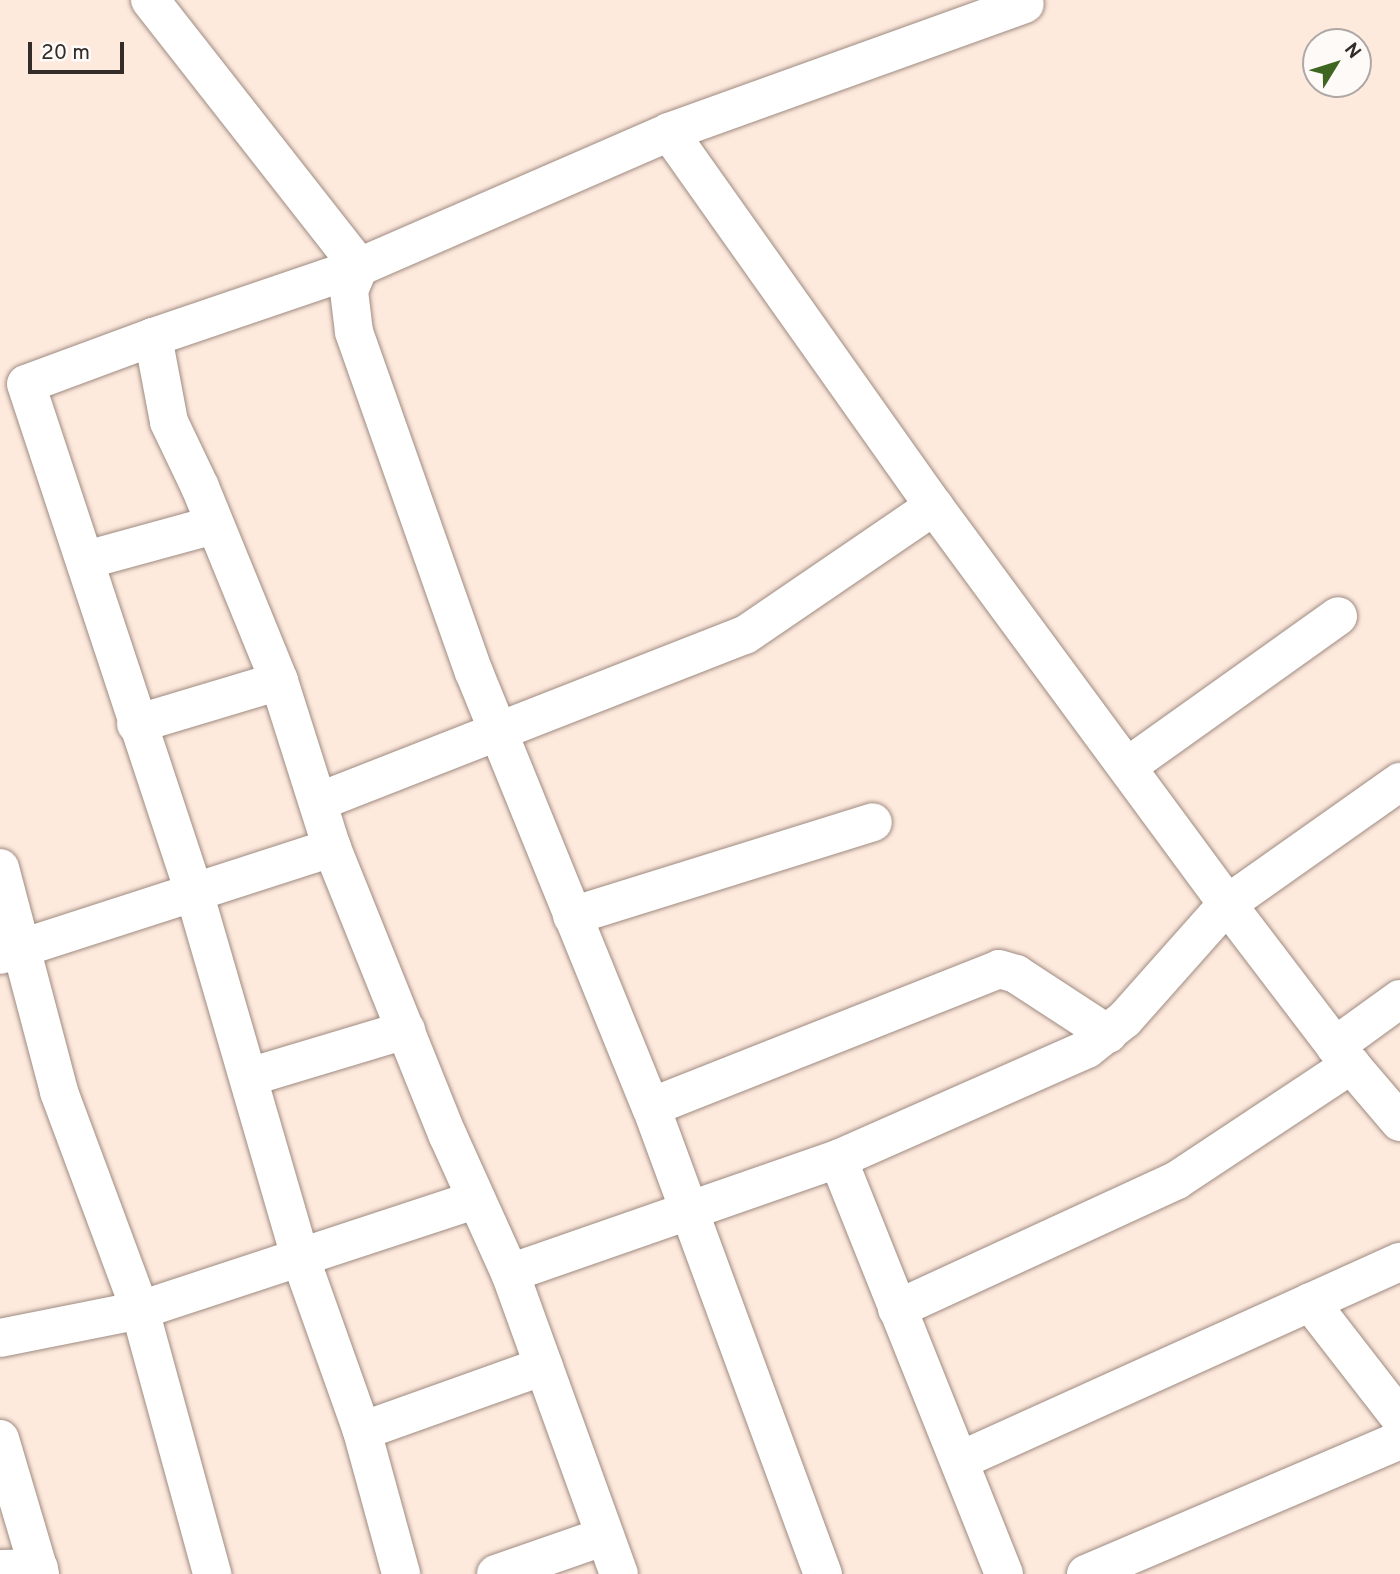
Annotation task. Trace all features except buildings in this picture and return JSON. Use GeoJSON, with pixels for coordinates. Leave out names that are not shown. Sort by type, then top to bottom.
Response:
{"type":"FeatureCollection","features":[{"type":"Feature","properties":{"kind":"street"},"geometry":{"type":"LineString","coordinates":[[150,0],[359,267]]}},
{"type":"Feature","properties":{"kind":"street"},"geometry":{"type":"LineString","coordinates":[[401,1574],[362,1431],[299,1254],[194,892],[136,724],[86,560],[13,390],[153,337],[359,267],[669,132],[1025,4]]}},
{"type":"Feature","properties":{"kind":"street"},"geometry":{"type":"LineString","coordinates":[[669,132],[934,506],[1227,904],[1343,1055],[1400,1122]]}},
{"type":"Feature","properties":{"kind":"street"},"geometry":{"type":"LineString","coordinates":[[359,267],[349,291],[354,332],[497,732],[651,1107],[686,1209],[823,1574]]}},
{"type":"Feature","properties":{"kind":"street"},"geometry":{"type":"LineString","coordinates":[[153,337],[169,422],[279,681],[332,848],[475,1200],[510,1273],[619,1574]]}},
{"type":"Feature","properties":{"kind":"street"},"geometry":{"type":"LineString","coordinates":[[318,803],[767,623],[934,506]]}},
{"type":"Feature","properties":{"kind":"street"},"geometry":{"type":"LineString","coordinates":[[86,560],[214,526]]}},
{"type":"Feature","properties":{"kind":"street"},"geometry":{"type":"LineString","coordinates":[[1128,766],[1338,616]]}},
{"type":"Feature","properties":{"kind":"street"},"geometry":{"type":"LineString","coordinates":[[136,724],[279,681]]}},
{"type":"Feature","properties":{"kind":"street"},"geometry":{"type":"LineString","coordinates":[[510,1273],[686,1209],[838,1159],[1087,1049],[1108,1034],[1227,904],[1400,782]]}},
{"type":"Feature","properties":{"kind":"street"},"geometry":{"type":"LineString","coordinates":[[572,916],[873,822]]}},
{"type":"Feature","properties":{"kind":"street"},"geometry":{"type":"LineString","coordinates":[[11,951],[332,848]]}},
{"type":"Feature","properties":{"kind":"street"},"geometry":{"type":"LineString","coordinates":[[0,868],[11,951],[59,1092],[140,1310],[212,1574]]}},
{"type":"Feature","properties":{"kind":"street"},"geometry":{"type":"LineString","coordinates":[[651,1107],[999,969],[1016,974],[1108,1034]]}},
{"type":"Feature","properties":{"kind":"street"},"geometry":{"type":"LineString","coordinates":[[897,1310],[1177,1180],[1343,1055],[1400,999]]}},
{"type":"Feature","properties":{"kind":"street"},"geometry":{"type":"LineString","coordinates":[[249,1077],[406,1030]]}},
{"type":"Feature","properties":{"kind":"street"},"geometry":{"type":"LineString","coordinates":[[838,1159],[897,1310],[961,1460],[1004,1574]]}},
{"type":"Feature","properties":{"kind":"street"},"geometry":{"type":"LineString","coordinates":[[0,1338],[140,1310],[299,1254],[475,1200]]}},
{"type":"Feature","properties":{"kind":"street"},"geometry":{"type":"LineString","coordinates":[[961,1460],[1400,1262]]}},
{"type":"Feature","properties":{"kind":"street"},"geometry":{"type":"LineString","coordinates":[[1310,1302],[1400,1418]]}},
{"type":"Feature","properties":{"kind":"street"},"geometry":{"type":"LineString","coordinates":[[362,1431],[544,1366]]}},
{"type":"Feature","properties":{"kind":"street"},"geometry":{"type":"LineString","coordinates":[[1086,1574],[1400,1440]]}},
{"type":"Feature","properties":{"kind":"street"},"geometry":{"type":"LineString","coordinates":[[0,1569],[40,1571],[1,1444]]}},
{"type":"Feature","properties":{"kind":"street"},"geometry":{"type":"LineString","coordinates":[[496,1574],[605,1536]]}}]}
